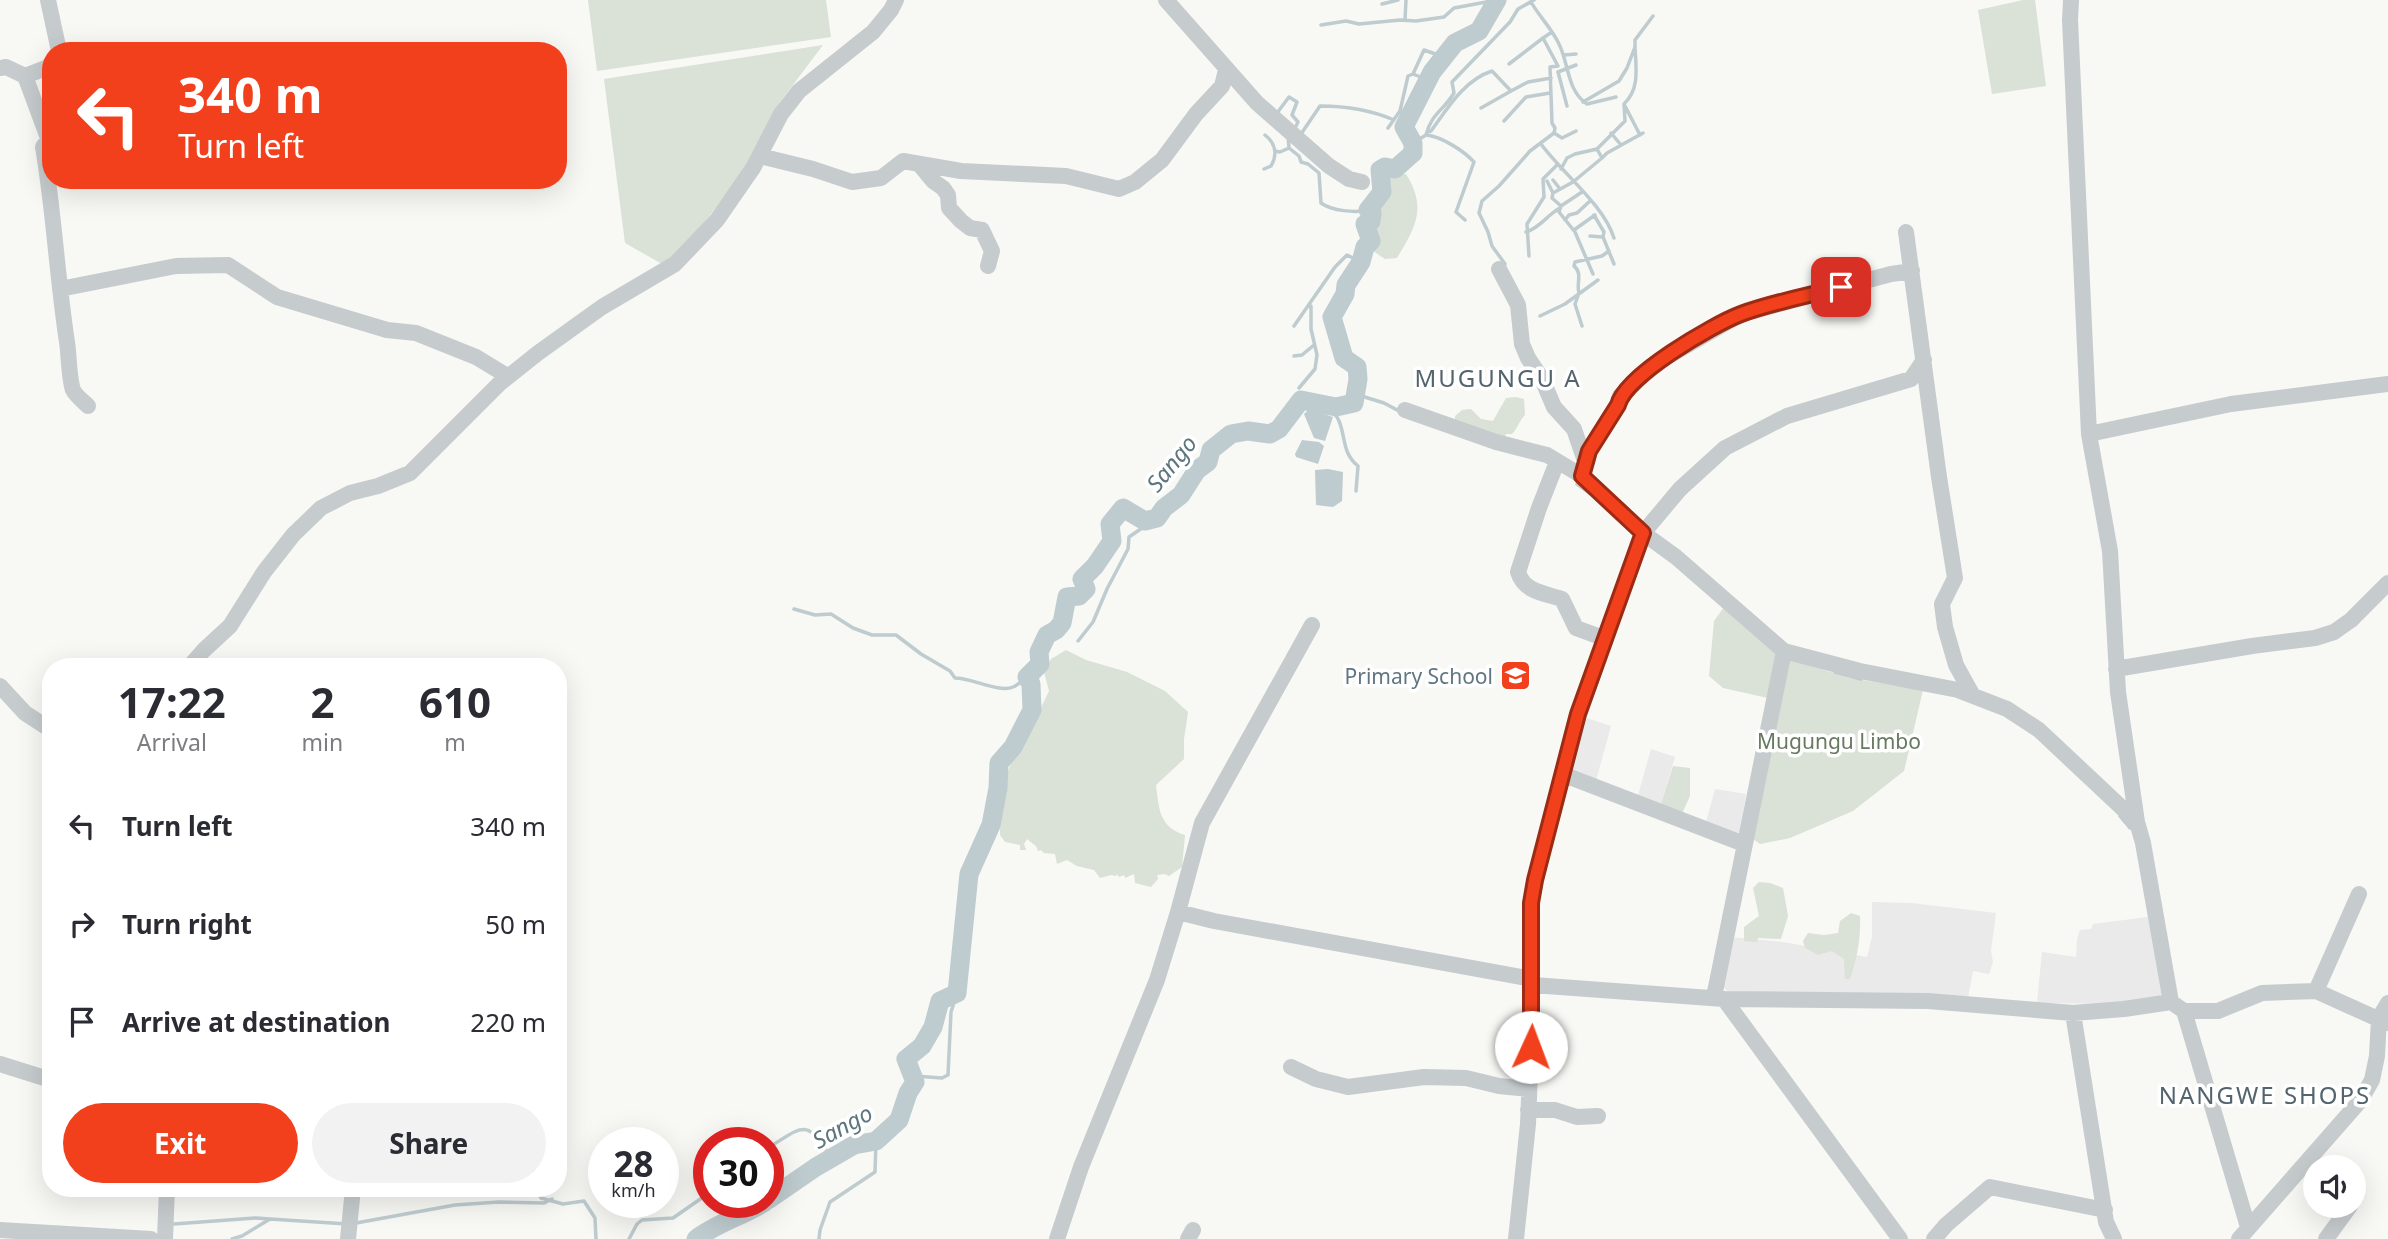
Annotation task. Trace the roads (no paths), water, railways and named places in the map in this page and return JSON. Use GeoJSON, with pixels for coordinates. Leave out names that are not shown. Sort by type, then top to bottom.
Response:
{"type":"FeatureCollection","features":[{"type":"Feature","properties":{"kind":"street"},"geometry":{"type":"LineString","coordinates":[[48,0],[56,42]]}},
{"type":"Feature","properties":{"kind":"street"},"geometry":{"type":"LineString","coordinates":[[197,658],[230,626],[264,572],[309,519],[333,501],[410,473],[499,383],[538,352],[602,307],[675,264],[717,220],[760,156],[781,114],[799,91],[873,32],[896,0]]}},
{"type":"Feature","properties":{"kind":"street"},"geometry":{"type":"LineString","coordinates":[[1166,0],[1257,103],[1329,166],[1349,179],[1362,182]]}},
{"type":"Feature","properties":{"kind":"street"},"geometry":{"type":"LineString","coordinates":[[2071,0],[2089,434],[2110,551],[2116,669],[2137,822],[2177,1006],[2243,1233]]}},
{"type":"Feature","properties":{"kind":"street"},"geometry":{"type":"LineString","coordinates":[[0,68],[6,67],[24,76],[42,120]]}},
{"type":"Feature","properties":{"kind":"street"},"geometry":{"type":"LineString","coordinates":[[24,76],[42,69]]}},
{"type":"Feature","properties":{"kind":"street"},"geometry":{"type":"LineString","coordinates":[[760,156],[852,182],[881,178],[903,161],[984,173],[1066,176],[1119,189],[1135,182],[1162,160],[1196,114],[1222,86],[1226,70]]}},
{"type":"Feature","properties":{"kind":"street"},"geometry":{"type":"LineString","coordinates":[[1222,86],[1238,83]]}},
{"type":"Feature","properties":{"kind":"street"},"geometry":{"type":"LineString","coordinates":[[919,164],[933,181],[943,188],[948,195],[949,208],[961,221],[970,228],[982,230],[992,251],[988,266]]}},
{"type":"Feature","properties":{"kind":"street"},"geometry":{"type":"LineString","coordinates":[[51,189],[53,232],[74,392],[88,406]]}},
{"type":"Feature","properties":{"kind":"street"},"geometry":{"type":"LineString","coordinates":[[1906,232],[1955,578],[1942,604],[1945,627],[1956,665],[1972,694]]}},
{"type":"Feature","properties":{"kind":"street"},"geometry":{"type":"LineString","coordinates":[[60,289],[176,266],[228,265],[277,297],[387,330],[416,333],[476,357],[505,374]]}},
{"type":"Feature","properties":{"kind":"street"},"geometry":{"type":"LineString","coordinates":[[1499,269],[1518,305],[1521,344],[1542,379],[1554,407],[1574,429],[1584,469],[1643,533],[1676,557],[1784,650],[1860,671],[1972,694],[2007,709],[2039,730],[2137,822]]}},
{"type":"Feature","properties":{"kind":"street"},"geometry":{"type":"LineString","coordinates":[[1584,469],[1589,451],[1618,405],[1620,396],[1639,376],[1709,331],[1741,314],[1891,274],[1912,271]]}},
{"type":"Feature","properties":{"kind":"street"},"geometry":{"type":"LineString","coordinates":[[1911,379],[1924,360]]}},
{"type":"Feature","properties":{"kind":"street"},"geometry":{"type":"LineString","coordinates":[[1516,1239],[1529,1089],[1531,903],[1578,714],[1643,533],[1680,489],[1724,449],[1787,416],[1911,379],[1923,383],[1928,392]]}},
{"type":"Feature","properties":{"kind":"street"},"geometry":{"type":"LineString","coordinates":[[2089,434],[2231,404],[2388,384]]}},
{"type":"Feature","properties":{"kind":"street"},"geometry":{"type":"LineString","coordinates":[[1405,410],[1584,469]]}},
{"type":"Feature","properties":{"kind":"street"},"geometry":{"type":"LineString","coordinates":[[1558,462],[1532,527],[1518,572],[1526,587],[1562,599],[1576,628],[1605,639]]}},
{"type":"Feature","properties":{"kind":"street"},"geometry":{"type":"LineString","coordinates":[[2116,669],[2334,632],[2351,620],[2388,583]]}},
{"type":"Feature","properties":{"kind":"street"},"geometry":{"type":"LineString","coordinates":[[1057,1239],[1081,1167],[1157,980],[1202,823],[1312,625]]}},
{"type":"Feature","properties":{"kind":"street"},"geometry":{"type":"LineString","coordinates":[[1784,650],[1744,844],[1719,998],[1900,1239]]}},
{"type":"Feature","properties":{"kind":"street"},"geometry":{"type":"LineString","coordinates":[[0,686],[25,713],[42,724]]}},
{"type":"Feature","properties":{"kind":"street"},"geometry":{"type":"LineString","coordinates":[[1562,774],[1744,844]]}},
{"type":"Feature","properties":{"kind":"street"},"geometry":{"type":"LineString","coordinates":[[2316,991],[2359,894]]}},
{"type":"Feature","properties":{"kind":"street"},"geometry":{"type":"LineString","coordinates":[[1178,912],[1532,982],[1719,998],[1928,1001],[2073,1013],[2177,1006],[2218,1011],[2262,993],[2316,991],[2384,1021]]}},
{"type":"Feature","properties":{"kind":"street"},"geometry":{"type":"LineString","coordinates":[[2243,1233],[2360,1101],[2372,1080],[2388,1003]]}},
{"type":"Feature","properties":{"kind":"street"},"geometry":{"type":"LineString","coordinates":[[2073,1013],[2106,1222],[2114,1239]]}},
{"type":"Feature","properties":{"kind":"street"},"geometry":{"type":"LineString","coordinates":[[0,1064],[42,1077]]}},
{"type":"Feature","properties":{"kind":"street"},"geometry":{"type":"LineString","coordinates":[[1290,1067],[1316,1079],[1348,1087],[1424,1077],[1466,1079],[1529,1089]]}},
{"type":"Feature","properties":{"kind":"street"},"geometry":{"type":"LineString","coordinates":[[1528,1110],[1555,1110],[1577,1117],[1598,1116]]}},
{"type":"Feature","properties":{"kind":"street"},"geometry":{"type":"LineString","coordinates":[[1934,1239],[1990,1187],[2105,1210]]}},
{"type":"Feature","properties":{"kind":"street"},"geometry":{"type":"LineString","coordinates":[[165,1239],[167,1197]]}},
{"type":"Feature","properties":{"kind":"street"},"geometry":{"type":"LineString","coordinates":[[348,1239],[352,1197]]}},
{"type":"Feature","properties":{"kind":"street"},"geometry":{"type":"LineString","coordinates":[[2326,1239],[2341,1218]]}},
{"type":"Feature","properties":{"kind":"street"},"geometry":{"type":"LineString","coordinates":[[0,1230],[150,1239]]}},
{"type":"Feature","properties":{"kind":"waterway"},"geometry":{"type":"LineString","coordinates":[[1382,4],[1398,0]]}},
{"type":"Feature","properties":{"kind":"waterway"},"geometry":{"type":"LineString","coordinates":[[1405,20],[1406,0]]}},
{"type":"Feature","properties":{"kind":"waterway"},"geometry":{"type":"LineString","coordinates":[[1321,25],[1346,21],[1359,24],[1416,21],[1444,17],[1454,8],[1497,0]]}},
{"type":"Feature","properties":{"kind":"waterway","name":"Sango"},"geometry":{"type":"LineString","coordinates":[[784,1189],[854,1145],[876,1141],[899,1120],[908,1093],[915,1082],[906,1059],[922,1046],[933,1027],[940,1001],[957,993],[969,874],[991,825],[998,788],[999,763],[1013,747],[1032,710],[1031,684],[1027,677],[1040,664],[1039,652],[1047,635],[1062,623],[1067,597],[1079,596],[1086,589],[1082,579],[1095,566],[1112,541],[1110,524],[1123,508],[1145,521],[1157,518],[1164,508],[1181,495],[1197,470],[1208,462],[1211,450],[1231,434],[1248,431],[1270,434],[1279,429],[1301,400],[1336,407],[1354,403],[1357,367],[1344,358],[1332,317],[1345,294],[1346,285],[1361,262],[1365,247],[1371,241],[1365,224],[1371,221],[1372,213],[1368,210],[1382,192],[1380,170],[1385,167],[1395,169],[1413,153],[1413,143],[1404,127],[1432,72],[1455,43],[1479,31],[1497,0]]}},
{"type":"Feature","properties":{"kind":"waterway"},"geometry":{"type":"LineString","coordinates":[[1413,143],[1426,135],[1434,117],[1454,93],[1452,82],[1510,22],[1518,9],[1534,0]]}},
{"type":"Feature","properties":{"kind":"waterway"},"geometry":{"type":"LineString","coordinates":[[1531,2],[1559,44],[1572,85],[1580,99],[1587,104],[1616,97]]}},
{"type":"Feature","properties":{"kind":"waterway"},"geometry":{"type":"LineString","coordinates":[[1583,102],[1619,81],[1627,68],[1635,40],[1653,16]]}},
{"type":"Feature","properties":{"kind":"waterway"},"geometry":{"type":"LineString","coordinates":[[1505,264],[1492,246],[1479,213],[1482,201],[1530,151],[1554,133],[1550,67],[1558,66],[1543,38],[1552,32]]}},
{"type":"Feature","properties":{"kind":"waterway"},"geometry":{"type":"LineString","coordinates":[[1509,64],[1543,38]]}},
{"type":"Feature","properties":{"kind":"waterway"},"geometry":{"type":"LineString","coordinates":[[1561,169],[1567,158],[1597,149],[1625,121],[1624,104],[1633,92],[1636,78],[1635,47]]}},
{"type":"Feature","properties":{"kind":"waterway"},"geometry":{"type":"LineString","coordinates":[[1413,74],[1424,50],[1444,57]]}},
{"type":"Feature","properties":{"kind":"waterway"},"geometry":{"type":"LineString","coordinates":[[1564,55],[1576,54]]}},
{"type":"Feature","properties":{"kind":"waterway"},"geometry":{"type":"LineString","coordinates":[[1567,106],[1558,72],[1576,65]]}},
{"type":"Feature","properties":{"kind":"waterway"},"geometry":{"type":"LineString","coordinates":[[1427,132],[1431,131],[1465,88],[1482,75],[1492,71],[1511,91],[1528,82],[1551,78]]}},
{"type":"Feature","properties":{"kind":"waterway"},"geometry":{"type":"LineString","coordinates":[[1388,128],[1400,111],[1408,76],[1413,74],[1428,80]]}},
{"type":"Feature","properties":{"kind":"waterway"},"geometry":{"type":"LineString","coordinates":[[1481,108],[1511,91]]}},
{"type":"Feature","properties":{"kind":"waterway"},"geometry":{"type":"LineString","coordinates":[[1504,121],[1526,97],[1550,93]]}},
{"type":"Feature","properties":{"kind":"waterway"},"geometry":{"type":"LineString","coordinates":[[1277,113],[1289,97],[1297,102],[1292,115],[1298,122],[1295,128]]}},
{"type":"Feature","properties":{"kind":"waterway"},"geometry":{"type":"LineString","coordinates":[[1299,132],[1301,134],[1320,106],[1358,109],[1394,120]]}},
{"type":"Feature","properties":{"kind":"waterway"},"geometry":{"type":"LineString","coordinates":[[1625,106],[1640,135]]}},
{"type":"Feature","properties":{"kind":"waterway"},"geometry":{"type":"LineString","coordinates":[[1554,133],[1562,138],[1576,131]]}},
{"type":"Feature","properties":{"kind":"waterway"},"geometry":{"type":"LineString","coordinates":[[1611,133],[1621,145]]}},
{"type":"Feature","properties":{"kind":"waterway"},"geometry":{"type":"LineString","coordinates":[[1597,149],[1602,158],[1643,133]]}},
{"type":"Feature","properties":{"kind":"waterway"},"geometry":{"type":"LineString","coordinates":[[1264,169],[1271,166],[1275,153],[1273,145],[1265,135]]}},
{"type":"Feature","properties":{"kind":"waterway"},"geometry":{"type":"LineString","coordinates":[[1427,135],[1452,145],[1474,162],[1456,212],[1465,220]]}},
{"type":"Feature","properties":{"kind":"waterway"},"geometry":{"type":"LineString","coordinates":[[1288,136],[1289,148],[1299,156],[1301,162],[1319,173],[1321,203],[1344,211],[1368,210]]}},
{"type":"Feature","properties":{"kind":"waterway"},"geometry":{"type":"LineString","coordinates":[[1541,144],[1592,201],[1609,225],[1614,238]]}},
{"type":"Feature","properties":{"kind":"waterway"},"geometry":{"type":"LineString","coordinates":[[1275,151],[1289,148]]}},
{"type":"Feature","properties":{"kind":"waterway"},"geometry":{"type":"LineString","coordinates":[[1553,193],[1573,182],[1602,158]]}},
{"type":"Feature","properties":{"kind":"waterway"},"geometry":{"type":"LineString","coordinates":[[1529,256],[1527,224],[1544,197],[1543,179],[1557,165]]}},
{"type":"Feature","properties":{"kind":"waterway"},"geometry":{"type":"LineString","coordinates":[[1553,180],[1560,189]]}},
{"type":"Feature","properties":{"kind":"waterway"},"geometry":{"type":"LineString","coordinates":[[1547,181],[1553,193],[1552,198],[1561,206],[1582,192]]}},
{"type":"Feature","properties":{"kind":"waterway"},"geometry":{"type":"LineString","coordinates":[[1565,220],[1590,201]]}},
{"type":"Feature","properties":{"kind":"waterway"},"geometry":{"type":"LineString","coordinates":[[1561,206],[1559,212],[1575,232],[1593,274]]}},
{"type":"Feature","properties":{"kind":"waterway"},"geometry":{"type":"LineString","coordinates":[[1526,232],[1560,208]]}},
{"type":"Feature","properties":{"kind":"waterway"},"geometry":{"type":"LineString","coordinates":[[1594,215],[1604,232],[1603,237],[1614,264]]}},
{"type":"Feature","properties":{"kind":"waterway"},"geometry":{"type":"LineString","coordinates":[[1574,230],[1595,215]]}},
{"type":"Feature","properties":{"kind":"waterway"},"geometry":{"type":"LineString","coordinates":[[1590,236],[1602,237]]}},
{"type":"Feature","properties":{"kind":"waterway"},"geometry":{"type":"LineString","coordinates":[[1582,326],[1575,304],[1579,293],[1579,275],[1574,266],[1575,262],[1602,256],[1609,251]]}},
{"type":"Feature","properties":{"kind":"waterway"},"geometry":{"type":"LineString","coordinates":[[1294,326],[1335,267],[1347,255],[1361,262]]}},
{"type":"Feature","properties":{"kind":"waterway"},"geometry":{"type":"LineString","coordinates":[[1540,316],[1565,304],[1598,280]]}},
{"type":"Feature","properties":{"kind":"waterway"},"geometry":{"type":"LineString","coordinates":[[1299,388],[1315,369],[1317,355],[1311,329],[1311,306]]}},
{"type":"Feature","properties":{"kind":"waterway"},"geometry":{"type":"LineString","coordinates":[[1294,356],[1302,355],[1314,345]]}},
{"type":"Feature","properties":{"kind":"waterway"},"geometry":{"type":"LineString","coordinates":[[1355,394],[1399,411]]}},
{"type":"Feature","properties":{"kind":"waterway"},"geometry":{"type":"LineString","coordinates":[[1318,403],[1338,418],[1349,456],[1358,466],[1356,491]]}},
{"type":"Feature","properties":{"kind":"waterway"},"geometry":{"type":"LineString","coordinates":[[1577,484],[1591,494]]}},
{"type":"Feature","properties":{"kind":"waterway"},"geometry":{"type":"LineString","coordinates":[[1078,641],[1093,622],[1128,549],[1129,537],[1149,521]]}},
{"type":"Feature","properties":{"kind":"waterway"},"geometry":{"type":"LineString","coordinates":[[794,609],[815,615],[831,614],[853,628],[872,635],[896,635],[950,671],[955,678],[1007,688],[1015,686],[1027,677]]}},
{"type":"Feature","properties":{"kind":"waterway"},"geometry":{"type":"LineString","coordinates":[[1835,672],[1861,679]]}},
{"type":"Feature","properties":{"kind":"waterway"},"geometry":{"type":"LineString","coordinates":[[2120,816],[2130,828]]}},
{"type":"Feature","properties":{"kind":"waterway"},"geometry":{"type":"LineString","coordinates":[[914,1076],[942,1078],[948,1075],[951,1012],[957,993]]}},
{"type":"Feature","properties":{"kind":"waterway"},"geometry":{"type":"LineString","coordinates":[[784,1138],[798,1131],[810,1131],[832,1159]]}},
{"type":"Feature","properties":{"kind":"waterway"},"geometry":{"type":"LineString","coordinates":[[819,1239],[830,1202],[875,1172],[876,1141]]}},
{"type":"Feature","properties":{"kind":"waterway"},"geometry":{"type":"LineString","coordinates":[[540,1197],[563,1204],[584,1201],[595,1218],[596,1239]]}},
{"type":"Feature","properties":{"kind":"waterway"},"geometry":{"type":"LineString","coordinates":[[356,1223],[455,1205],[544,1203],[552,1199]]}},
{"type":"Feature","properties":{"kind":"waterway"},"geometry":{"type":"LineString","coordinates":[[629,1239],[642,1220],[673,1218],[693,1204]]}},
{"type":"Feature","properties":{"kind":"waterway"},"geometry":{"type":"LineString","coordinates":[[174,1224],[255,1218],[347,1224]]}},
{"type":"Feature","properties":{"kind":"waterway","name":"Sango"},"geometry":{"type":"LineString","coordinates":[[696,1239],[734,1218]]}},
{"type":"Feature","properties":{"kind":"waterway"},"geometry":{"type":"LineString","coordinates":[[232,1239],[270,1219]]}},
{"type":"Feature","properties":{"kind":"place","name":"Primary School"},"geometry":{"type":"Point","coordinates":[1516,676]}},
{"type":"Feature","properties":{"kind":"district","name":"MUGUNGU A"},"geometry":{"type":"Point","coordinates":[1498,377]}},
{"type":"Feature","properties":{"kind":"district","name":"NANGWE SHOPS"},"geometry":{"type":"Point","coordinates":[2265,1094]}},
{"type":"Feature","properties":{"kind":"park label","name":"Mugungu Limbo"},"geometry":{"type":"Point","coordinates":[1839,741]}}]}
